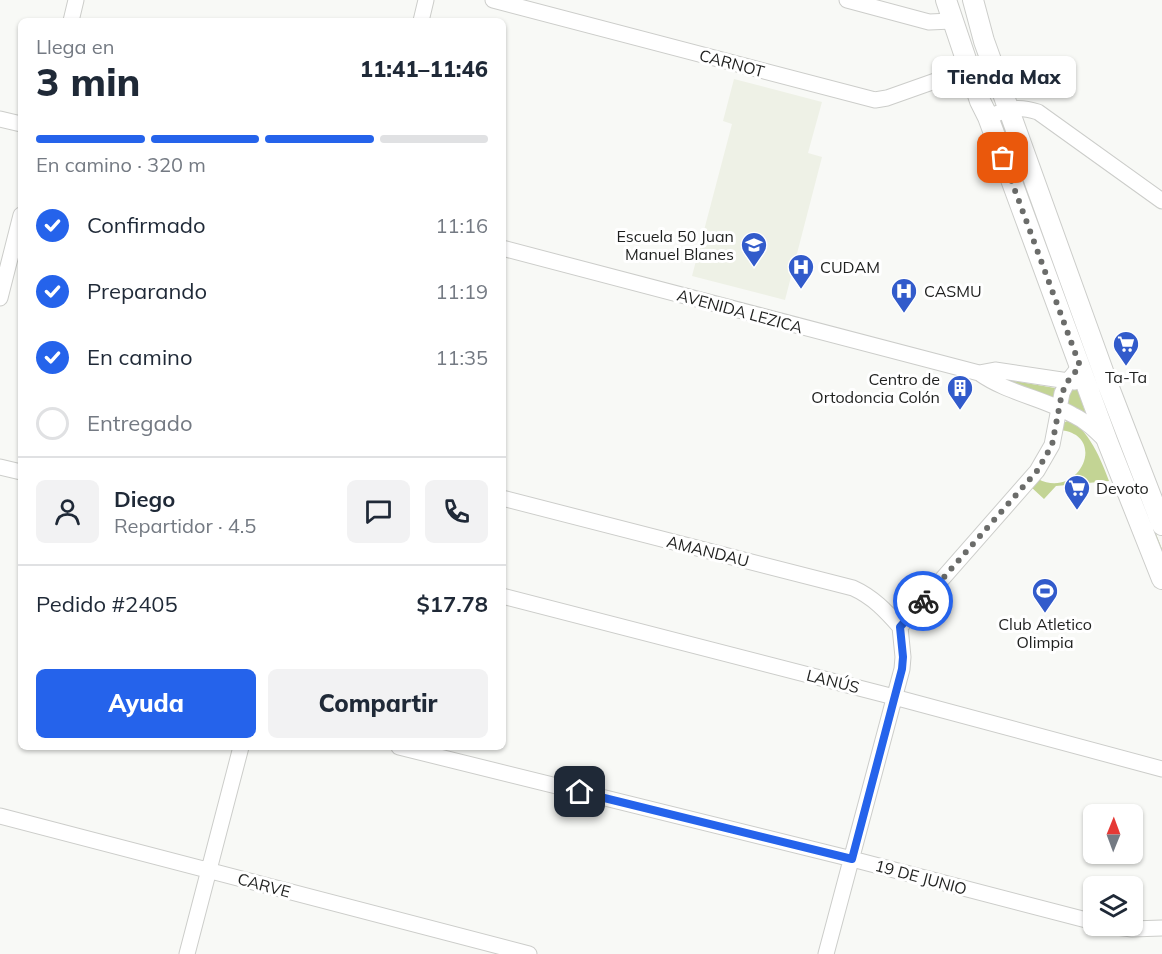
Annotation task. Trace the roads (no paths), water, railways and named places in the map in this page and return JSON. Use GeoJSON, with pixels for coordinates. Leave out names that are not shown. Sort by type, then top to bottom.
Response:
{"type":"FeatureCollection","features":[{"type":"Feature","properties":{"kind":"main road"},"geometry":{"type":"LineString","coordinates":[[946,0],[1079,377],[1162,579]]}},
{"type":"Feature","properties":{"kind":"main road"},"geometry":{"type":"LineString","coordinates":[[973,0],[984,41],[1108,385],[1162,525]]}},
{"type":"Feature","properties":{"kind":"street"},"geometry":{"type":"LineString","coordinates":[[72,18],[76,0]]}},
{"type":"Feature","properties":{"kind":"street"},"geometry":{"type":"LineString","coordinates":[[422,18],[426,0]]}},
{"type":"Feature","properties":{"kind":"street","name":"CARNOT"},"geometry":{"type":"LineString","coordinates":[[493,0],[875,100],[887,98],[969,69]]}},
{"type":"Feature","properties":{"kind":"street"},"geometry":{"type":"LineString","coordinates":[[847,0],[929,22],[952,21]]}},
{"type":"Feature","properties":{"kind":"street"},"geometry":{"type":"LineString","coordinates":[[988,117],[1020,107],[1038,112],[1162,201]]}},
{"type":"Feature","properties":{"kind":"street"},"geometry":{"type":"LineString","coordinates":[[0,119],[18,123]]}},
{"type":"Feature","properties":{"kind":"street"},"geometry":{"type":"LineString","coordinates":[[0,298],[18,228]]}},
{"type":"Feature","properties":{"kind":"street","name":"AVENIDA LEZICA"},"geometry":{"type":"LineString","coordinates":[[506,249],[979,373],[992,383],[1059,408],[1090,425],[1108,443]]}},
{"type":"Feature","properties":{"kind":"street","name":"AVENIDA LEZICA"},"geometry":{"type":"LineString","coordinates":[[979,373],[994,370],[1079,377],[1108,385]]}},
{"type":"Feature","properties":{"kind":"street"},"geometry":{"type":"LineString","coordinates":[[826,954],[894,697],[903,657],[900,627],[1037,471],[1052,445],[1062,393],[1079,377]]}},
{"type":"Feature","properties":{"kind":"street"},"geometry":{"type":"LineString","coordinates":[[0,467],[18,471]]}},
{"type":"Feature","properties":{"kind":"street","name":"AMANDAU"},"geometry":{"type":"LineString","coordinates":[[506,499],[853,588],[877,602],[900,627]]}},
{"type":"Feature","properties":{"kind":"street","name":"LANÚS"},"geometry":{"type":"LineString","coordinates":[[506,597],[1162,769]]}},
{"type":"Feature","properties":{"kind":"street"},"geometry":{"type":"LineString","coordinates":[[187,954],[240,750]]}},
{"type":"Feature","properties":{"kind":"street","name":"19 DE JUNIO"},"geometry":{"type":"LineString","coordinates":[[411,750],[852,859],[1083,919]]}},
{"type":"Feature","properties":{"kind":"street","name":"CARVE"},"geometry":{"type":"LineString","coordinates":[[0,816],[529,954]]}},
{"type":"Feature","properties":{"kind":"street"},"geometry":{"type":"LineString","coordinates":[[1143,929],[1162,928]]}},
{"type":"Feature","properties":{"kind":"place","name":"Tienda Max"},"geometry":{"type":"Point","coordinates":[1003,158]}},
{"type":"Feature","properties":{"kind":"place","name":"Escuela 50 Juan Manuel Blanes"},"geometry":{"type":"Point","coordinates":[754,268]}},
{"type":"Feature","properties":{"kind":"place","name":"CUDAM"},"geometry":{"type":"Point","coordinates":[801,290]}},
{"type":"Feature","properties":{"kind":"place","name":"CASMU"},"geometry":{"type":"Point","coordinates":[904,314]}},
{"type":"Feature","properties":{"kind":"place","name":"Ta-Ta"},"geometry":{"type":"Point","coordinates":[1126,367]}},
{"type":"Feature","properties":{"kind":"place","name":"Centro de Ortodoncia Colón"},"geometry":{"type":"Point","coordinates":[960,411]}},
{"type":"Feature","properties":{"kind":"place","name":"Devoto"},"geometry":{"type":"Point","coordinates":[1077,511]}},
{"type":"Feature","properties":{"kind":"place","name":"Club Atletico Olimpia"},"geometry":{"type":"Point","coordinates":[1045,614]}}]}
